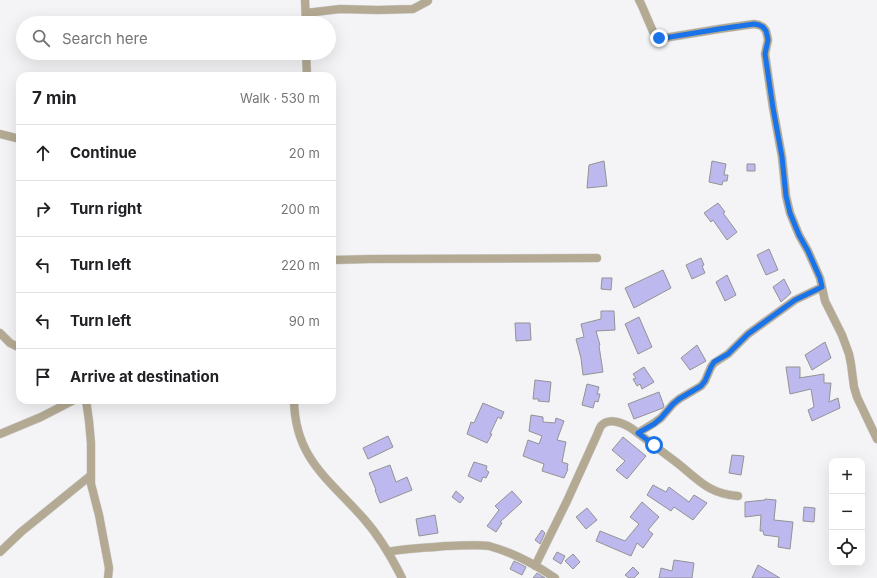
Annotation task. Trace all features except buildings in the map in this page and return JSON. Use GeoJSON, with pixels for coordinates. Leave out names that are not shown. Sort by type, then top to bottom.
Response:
{"type":"FeatureCollection","features":[{"type":"Feature","properties":{"kind":"street"},"geometry":{"type":"LineString","coordinates":[[305,0],[306,13],[340,9],[413,9],[428,0]]}},
{"type":"Feature","properties":{"kind":"street"},"geometry":{"type":"LineString","coordinates":[[639,0],[654,34],[659,38],[754,24],[763,27],[766,31],[768,40],[765,54],[766,65],[782,157],[786,196],[790,213],[820,278],[828,308],[842,335],[849,354],[857,397],[877,439]]}},
{"type":"Feature","properties":{"kind":"street"},"geometry":{"type":"LineString","coordinates":[[306,60],[307,72]]}},
{"type":"Feature","properties":{"kind":"street"},"geometry":{"type":"LineString","coordinates":[[0,134],[16,138]]}},
{"type":"Feature","properties":{"kind":"street"},"geometry":{"type":"LineString","coordinates":[[336,260],[597,258]]}},
{"type":"Feature","properties":{"kind":"street"},"geometry":{"type":"LineString","coordinates":[[638,433],[654,424],[679,399],[701,386],[714,362],[728,354],[748,334],[795,300],[822,287]]}},
{"type":"Feature","properties":{"kind":"street"},"geometry":{"type":"LineString","coordinates":[[0,333],[10,343],[16,346]]}},
{"type":"Feature","properties":{"kind":"street"},"geometry":{"type":"LineString","coordinates":[[0,434],[41,417],[66,404]]}},
{"type":"Feature","properties":{"kind":"street"},"geometry":{"type":"LineString","coordinates":[[87,404],[91,444],[90,476],[109,568],[108,578]]}},
{"type":"Feature","properties":{"kind":"street"},"geometry":{"type":"LineString","coordinates":[[294,404],[300,436],[306,451],[331,484],[363,518],[380,539],[402,578]]}},
{"type":"Feature","properties":{"kind":"street"},"geometry":{"type":"LineString","coordinates":[[535,566],[567,501],[600,427],[606,422],[624,423],[702,484],[726,495],[738,496]]}},
{"type":"Feature","properties":{"kind":"street"},"geometry":{"type":"LineString","coordinates":[[0,552],[21,532],[90,476]]}},
{"type":"Feature","properties":{"kind":"street"},"geometry":{"type":"LineString","coordinates":[[388,552],[461,545],[487,546],[502,550],[535,566],[555,578]]}},
{"type":"Feature","properties":{"kind":"route"},"geometry":{"type":"LineString","coordinates":[[654,445],[638,433],[654,424],[679,399],[701,386],[714,362],[728,354],[748,334],[764,324],[775,316],[781,309],[795,300],[822,287],[820,278],[790,213],[786,196],[782,157],[767,71],[765,54],[768,40],[766,31],[763,27],[754,24],[659,38]]}}]}
